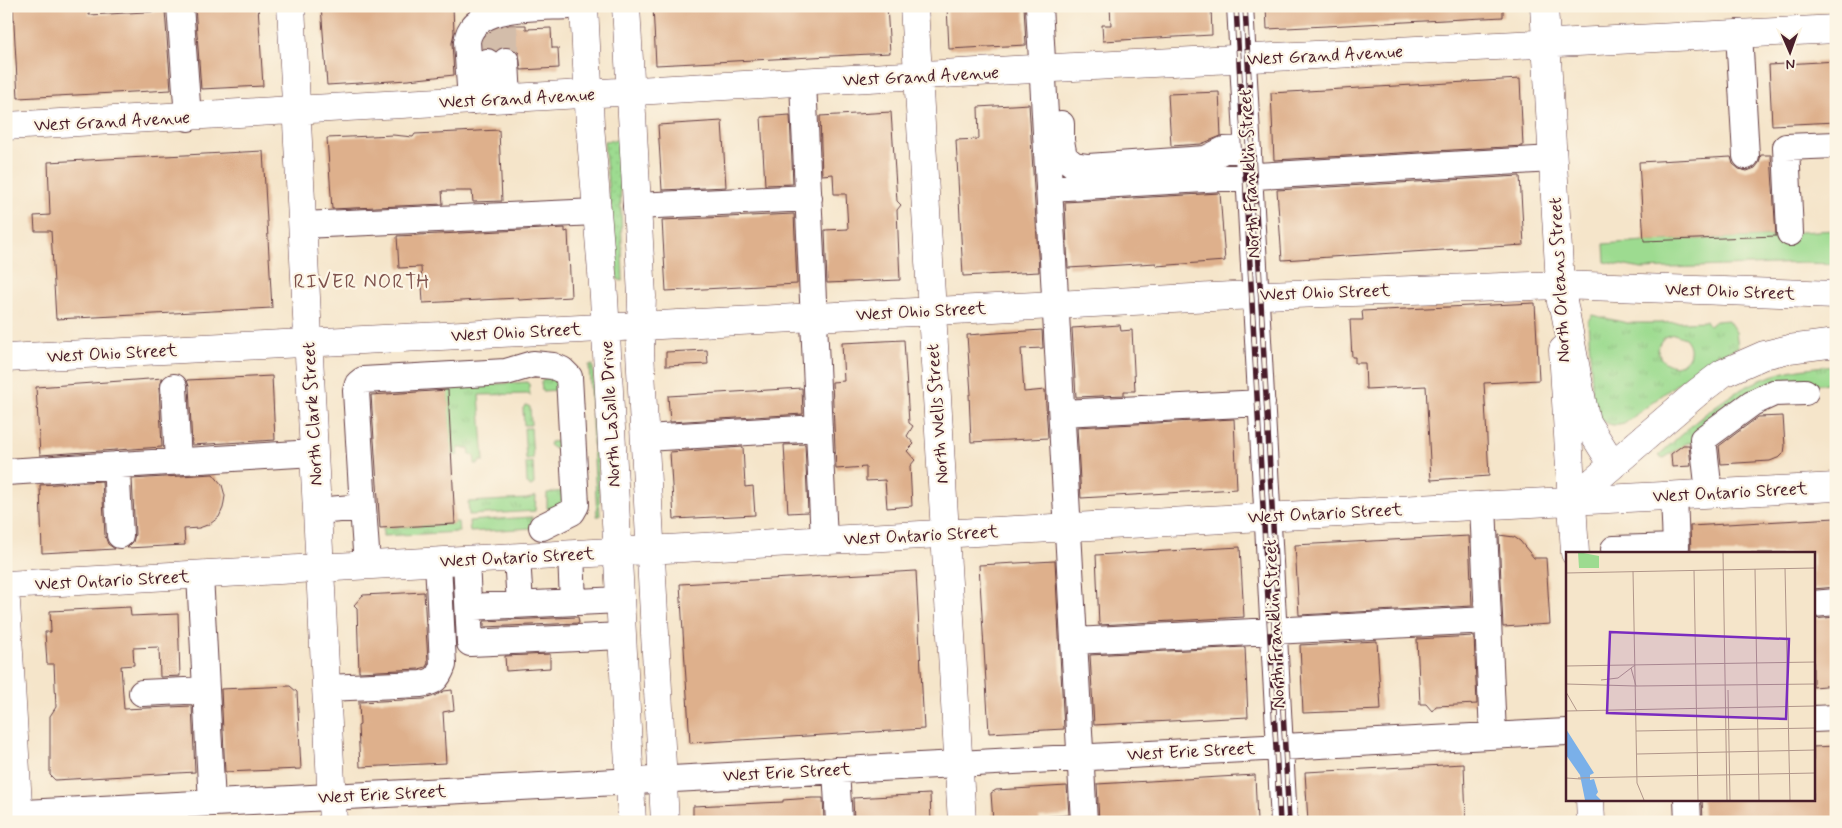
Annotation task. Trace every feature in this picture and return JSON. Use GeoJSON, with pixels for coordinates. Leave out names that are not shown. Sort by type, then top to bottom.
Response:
{"type":"FeatureCollection","features":[{"type":"Feature","properties":{"kind":"main road","name":"North Clark Street"},"geometry":{"type":"LineString","coordinates":[[291,6],[332,809]]}},
{"type":"Feature","properties":{"kind":"main road","name":"North LaSalle Drive"},"geometry":{"type":"LineString","coordinates":[[584,6],[605,328],[632,822]]}},
{"type":"Feature","properties":{"kind":"main road","name":"North LaSalle Drive"},"geometry":{"type":"LineString","coordinates":[[626,6],[642,296],[640,351],[664,822]]}},
{"type":"Feature","properties":{"kind":"main road","name":"North Wells Street"},"geometry":{"type":"LineString","coordinates":[[914,6],[930,311],[962,822]]}},
{"type":"Feature","properties":{"kind":"main road","name":"North Orleans Street"},"geometry":{"type":"LineString","coordinates":[[1544,6],[1575,552]]}},
{"type":"Feature","properties":{"kind":"main road","name":"West Grand Avenue"},"geometry":{"type":"LineString","coordinates":[[6,126],[188,118],[296,110],[803,82],[1836,28]]}},
{"type":"Feature","properties":{"kind":"main road","name":"West Ohio Street"},"geometry":{"type":"LineString","coordinates":[[6,358],[1256,294],[1560,285],[1836,295]]}},
{"type":"Feature","properties":{"kind":"main road"},"geometry":{"type":"LineString","coordinates":[[1560,285],[1586,422],[1613,465]]}},
{"type":"Feature","properties":{"kind":"main road"},"geometry":{"type":"LineString","coordinates":[[1572,500],[1711,381],[1764,355],[1789,349],[1836,343]]}},
{"type":"Feature","properties":{"kind":"main road","name":"West Ontario Street"},"geometry":{"type":"LineString","coordinates":[[6,585],[1674,495],[1709,485],[1836,487]]}},
{"type":"Feature","properties":{"kind":"main road"},"geometry":{"type":"LineString","coordinates":[[6,602],[14,816]]}},
{"type":"Feature","properties":{"kind":"main road"},"geometry":{"type":"LineString","coordinates":[[1590,800],[1591,822]]}},
{"type":"Feature","properties":{"kind":"street"},"geometry":{"type":"LineString","coordinates":[[180,6],[188,118]]}},
{"type":"Feature","properties":{"kind":"street"},"geometry":{"type":"LineString","coordinates":[[489,100],[467,42],[470,29],[493,36],[569,6]]}},
{"type":"Feature","properties":{"kind":"street"},"geometry":{"type":"LineString","coordinates":[[1039,6],[1084,822]]}},
{"type":"Feature","properties":{"kind":"street","name":"North Franklin Street"},"geometry":{"type":"LineString","coordinates":[[1240,6],[1284,822]]}},
{"type":"Feature","properties":{"kind":"street"},"geometry":{"type":"LineString","coordinates":[[1740,33],[1750,152],[1786,147],[1836,145]]}},
{"type":"Feature","properties":{"kind":"street"},"geometry":{"type":"LineString","coordinates":[[489,100],[493,36]]}},
{"type":"Feature","properties":{"kind":"street"},"geometry":{"type":"LineString","coordinates":[[803,82],[824,540]]}},
{"type":"Feature","properties":{"kind":"street"},"geometry":{"type":"LineString","coordinates":[[1062,121],[1061,141],[1064,157],[1074,164],[1138,173],[1249,176],[1553,160]]}},
{"type":"Feature","properties":{"kind":"street"},"geometry":{"type":"LineString","coordinates":[[1786,147],[1790,233]]}},
{"type":"Feature","properties":{"kind":"street"},"geometry":{"type":"LineString","coordinates":[[1050,188],[1138,173],[1206,158],[1224,150],[1248,149]]}},
{"type":"Feature","properties":{"kind":"street"},"geometry":{"type":"LineString","coordinates":[[636,206],[808,198]]}},
{"type":"Feature","properties":{"kind":"street"},"geometry":{"type":"LineString","coordinates":[[302,224],[596,212]]}},
{"type":"Feature","properties":{"kind":"street"},"geometry":{"type":"LineString","coordinates":[[367,565],[356,391],[358,384],[363,380],[506,372],[533,364],[553,366],[562,370],[569,377],[576,505],[572,512],[542,527]]}},
{"type":"Feature","properties":{"kind":"street"},"geometry":{"type":"LineString","coordinates":[[174,387],[178,461]]}},
{"type":"Feature","properties":{"kind":"street"},"geometry":{"type":"LineString","coordinates":[[1709,485],[1705,466],[1703,439],[1752,404],[1774,393],[1805,392]]}},
{"type":"Feature","properties":{"kind":"street"},"geometry":{"type":"LineString","coordinates":[[1062,413],[1262,403]]}},
{"type":"Feature","properties":{"kind":"street"},"geometry":{"type":"LineString","coordinates":[[645,438],[819,428]]}},
{"type":"Feature","properties":{"kind":"street"},"geometry":{"type":"LineString","coordinates":[[6,472],[314,453]]}},
{"type":"Feature","properties":{"kind":"street"},"geometry":{"type":"LineString","coordinates":[[116,465],[120,535]]}},
{"type":"Feature","properties":{"kind":"street"},"geometry":{"type":"LineString","coordinates":[[1614,549],[1676,547],[1674,495]]}},
{"type":"Feature","properties":{"kind":"street"},"geometry":{"type":"LineString","coordinates":[[1483,505],[1493,736]]}},
{"type":"Feature","properties":{"kind":"street"},"geometry":{"type":"LineString","coordinates":[[317,511],[363,508]]}},
{"type":"Feature","properties":{"kind":"street"},"geometry":{"type":"LineString","coordinates":[[571,554],[573,602]]}},
{"type":"Feature","properties":{"kind":"street"},"geometry":{"type":"LineString","coordinates":[[517,557],[520,604]]}},
{"type":"Feature","properties":{"kind":"street"},"geometry":{"type":"LineString","coordinates":[[466,560],[470,643],[622,636]]}},
{"type":"Feature","properties":{"kind":"street"},"geometry":{"type":"LineString","coordinates":[[326,688],[420,684],[433,682],[439,676],[443,666],[438,562]]}},
{"type":"Feature","properties":{"kind":"street"},"geometry":{"type":"LineString","coordinates":[[200,575],[212,803]]}},
{"type":"Feature","properties":{"kind":"street"},"geometry":{"type":"LineString","coordinates":[[469,607],[620,600]]}},
{"type":"Feature","properties":{"kind":"street"},"geometry":{"type":"LineString","coordinates":[[1814,604],[1836,602]]}},
{"type":"Feature","properties":{"kind":"street"},"geometry":{"type":"LineString","coordinates":[[1074,641],[1488,620]]}},
{"type":"Feature","properties":{"kind":"street"},"geometry":{"type":"LineString","coordinates":[[142,693],[206,690]]}},
{"type":"Feature","properties":{"kind":"street"},"geometry":{"type":"LineString","coordinates":[[1814,719],[1836,718]]}},
{"type":"Feature","properties":{"kind":"street","name":"West Erie Street"},"geometry":{"type":"LineString","coordinates":[[14,816],[142,814],[212,803],[332,809],[662,779],[1566,732]]}},
{"type":"Feature","properties":{"kind":"street"},"geometry":{"type":"LineString","coordinates":[[836,770],[839,822]]}},
{"type":"Feature","properties":{"kind":"street"},"geometry":{"type":"LineString","coordinates":[[1675,821],[1686,800]]}},
{"type":"Feature","properties":{"kind":"green space"},"geometry":{"type":"Polygon","coordinates":[[[619,140],[622,281],[617,279],[604,141],[619,140]]]}},
{"type":"Feature","properties":{"kind":"green space"},"geometry":{"type":"Polygon","coordinates":[[[1836,230],[1836,264],[1804,263],[1642,269],[1605,262],[1604,244],[1782,236],[1799,232],[1836,230]]]}},
{"type":"Feature","properties":{"kind":"green space"},"geometry":{"type":"Polygon","coordinates":[[[1592,315],[1627,323],[1706,321],[1709,326],[1715,321],[1728,320],[1736,332],[1738,347],[1722,354],[1717,352],[1717,357],[1686,377],[1624,424],[1613,425],[1598,417],[1593,403],[1588,321],[1592,315]],[[1674,334],[1662,340],[1658,350],[1662,360],[1675,366],[1684,362],[1690,351],[1685,338],[1674,334]]]}},
{"type":"Feature","properties":{"kind":"green space"},"geometry":{"type":"Polygon","coordinates":[[[589,365],[593,365],[600,516],[597,516],[589,365]]]}},
{"type":"Feature","properties":{"kind":"green space"},"geometry":{"type":"Polygon","coordinates":[[[1836,365],[1836,380],[1832,380],[1832,383],[1766,387],[1691,443],[1687,443],[1664,458],[1658,456],[1699,419],[1728,397],[1744,388],[1760,380],[1785,372],[1836,365]]]}},
{"type":"Feature","properties":{"kind":"green space"},"geometry":{"type":"Polygon","coordinates":[[[557,375],[559,390],[542,391],[541,382],[546,376],[557,375]]]}},
{"type":"Feature","properties":{"kind":"green space"},"geometry":{"type":"Polygon","coordinates":[[[527,382],[529,384],[530,396],[528,394],[479,395],[484,461],[479,461],[479,464],[475,464],[474,455],[470,455],[469,448],[458,448],[458,455],[451,456],[447,387],[527,382]]]}},
{"type":"Feature","properties":{"kind":"green space"},"geometry":{"type":"Polygon","coordinates":[[[559,392],[573,504],[549,510],[547,508],[547,493],[564,491],[562,447],[553,448],[549,445],[550,442],[561,441],[559,392]]]}},
{"type":"Feature","properties":{"kind":"green space"},"geometry":{"type":"Polygon","coordinates":[[[526,405],[530,407],[531,425],[524,425],[523,408],[526,405]]]}},
{"type":"Feature","properties":{"kind":"green space"},"geometry":{"type":"Polygon","coordinates":[[[524,428],[531,428],[533,459],[526,460],[524,428]]]}},
{"type":"Feature","properties":{"kind":"green space"},"geometry":{"type":"Polygon","coordinates":[[[533,462],[534,484],[531,486],[527,484],[526,463],[533,462]]]}},
{"type":"Feature","properties":{"kind":"green space"},"geometry":{"type":"Polygon","coordinates":[[[536,496],[535,511],[469,515],[468,502],[527,499],[536,496]]]}},
{"type":"Feature","properties":{"kind":"green space"},"geometry":{"type":"Polygon","coordinates":[[[532,517],[532,528],[470,532],[469,521],[532,517]]]}},
{"type":"Feature","properties":{"kind":"green space"},"geometry":{"type":"Polygon","coordinates":[[[458,522],[459,532],[383,536],[383,528],[454,524],[458,522]]]}},
{"type":"Feature","properties":{"kind":"building"},"geometry":{"type":"Polygon","coordinates":[[[13,6],[89,6],[89,15],[165,11],[171,90],[18,98],[13,6]]]}},
{"type":"Feature","properties":{"kind":"building"},"geometry":{"type":"Polygon","coordinates":[[[195,6],[258,6],[263,86],[201,89],[195,6]]]}},
{"type":"Feature","properties":{"kind":"building"},"geometry":{"type":"Polygon","coordinates":[[[321,6],[453,6],[454,33],[452,43],[454,75],[327,85],[321,6]]]}},
{"type":"Feature","properties":{"kind":"building"},"geometry":{"type":"Polygon","coordinates":[[[653,6],[887,6],[890,53],[656,65],[653,6]]]}},
{"type":"Feature","properties":{"kind":"building"},"geometry":{"type":"Polygon","coordinates":[[[947,6],[1024,6],[1026,45],[949,49],[947,6]]]}},
{"type":"Feature","properties":{"kind":"building"},"geometry":{"type":"Polygon","coordinates":[[[1110,6],[1211,6],[1212,35],[1103,41],[1102,25],[1111,25],[1110,6]]]}},
{"type":"Feature","properties":{"kind":"building"},"geometry":{"type":"Polygon","coordinates":[[[1266,6],[1503,6],[1503,17],[1267,29],[1266,6]]]}},
{"type":"Feature","properties":{"kind":"building"},"geometry":{"type":"Polygon","coordinates":[[[509,25],[526,25],[526,29],[551,28],[552,48],[558,48],[559,68],[521,70],[519,53],[513,48],[505,46],[496,50],[486,47],[482,48],[484,38],[489,33],[509,25]]]}},
{"type":"Feature","properties":{"kind":"building"},"geometry":{"type":"Polygon","coordinates":[[[1836,61],[1836,122],[1772,125],[1769,65],[1836,61]]]}},
{"type":"Feature","properties":{"kind":"building"},"geometry":{"type":"Polygon","coordinates":[[[1520,79],[1523,146],[1274,160],[1271,93],[1520,79]]]}},
{"type":"Feature","properties":{"kind":"building"},"geometry":{"type":"Polygon","coordinates":[[[1219,92],[1221,136],[1201,144],[1171,146],[1168,94],[1219,92]]]}},
{"type":"Feature","properties":{"kind":"building"},"geometry":{"type":"Polygon","coordinates":[[[1029,104],[1039,272],[963,276],[956,140],[979,139],[978,107],[1029,104]]]}},
{"type":"Feature","properties":{"kind":"building"},"geometry":{"type":"Polygon","coordinates":[[[891,112],[897,201],[901,205],[897,210],[900,280],[827,283],[825,230],[848,229],[846,194],[834,194],[833,174],[822,175],[820,116],[891,112]]]}},
{"type":"Feature","properties":{"kind":"building"},"geometry":{"type":"Polygon","coordinates":[[[790,115],[793,184],[765,185],[761,117],[790,115]]]}},
{"type":"Feature","properties":{"kind":"building"},"geometry":{"type":"Polygon","coordinates":[[[722,121],[726,187],[662,190],[658,125],[722,121]]]}},
{"type":"Feature","properties":{"kind":"building"},"geometry":{"type":"Polygon","coordinates":[[[499,130],[502,201],[473,202],[472,191],[442,191],[443,204],[332,209],[327,138],[393,135],[413,137],[415,134],[499,130]]]}},
{"type":"Feature","properties":{"kind":"building"},"geometry":{"type":"Polygon","coordinates":[[[263,151],[272,308],[56,319],[51,231],[35,231],[34,216],[50,215],[48,162],[263,151]]]}},
{"type":"Feature","properties":{"kind":"building"},"geometry":{"type":"Polygon","coordinates":[[[1761,155],[1771,155],[1776,236],[1644,241],[1639,162],[1731,157],[1733,164],[1739,169],[1747,171],[1755,168],[1759,163],[1761,155]]]}},
{"type":"Feature","properties":{"kind":"building"},"geometry":{"type":"Polygon","coordinates":[[[1520,176],[1524,245],[1282,260],[1277,190],[1520,176]]]}},
{"type":"Feature","properties":{"kind":"building"},"geometry":{"type":"Polygon","coordinates":[[[1220,193],[1225,261],[1156,266],[1156,263],[1068,268],[1065,202],[1220,193]]]}},
{"type":"Feature","properties":{"kind":"building"},"geometry":{"type":"Polygon","coordinates":[[[794,214],[797,284],[666,291],[662,220],[794,214]]]}},
{"type":"Feature","properties":{"kind":"building"},"geometry":{"type":"Polygon","coordinates":[[[565,228],[565,232],[568,231],[571,297],[423,303],[421,267],[399,268],[397,236],[565,228]]]}},
{"type":"Feature","properties":{"kind":"building"},"geometry":{"type":"Polygon","coordinates":[[[1535,303],[1539,380],[1484,383],[1489,476],[1431,480],[1426,386],[1366,389],[1365,363],[1355,363],[1355,357],[1352,357],[1350,320],[1363,320],[1362,311],[1535,303]]]}},
{"type":"Feature","properties":{"kind":"building"},"geometry":{"type":"Polygon","coordinates":[[[1120,325],[1121,331],[1132,330],[1135,391],[1124,391],[1124,395],[1076,397],[1072,328],[1120,325]]]}},
{"type":"Feature","properties":{"kind":"building"},"geometry":{"type":"Polygon","coordinates":[[[1042,330],[1043,348],[1021,349],[1024,392],[1045,390],[1048,438],[971,442],[969,394],[971,394],[967,335],[1042,330]]]}},
{"type":"Feature","properties":{"kind":"building"},"geometry":{"type":"Polygon","coordinates":[[[904,340],[909,423],[913,426],[907,436],[914,444],[907,451],[915,460],[910,466],[912,506],[887,508],[885,480],[866,481],[866,467],[836,469],[832,382],[844,381],[842,343],[904,340]]]}},
{"type":"Feature","properties":{"kind":"building"},"geometry":{"type":"Polygon","coordinates":[[[707,350],[708,364],[666,366],[666,352],[707,350]]]}},
{"type":"Feature","properties":{"kind":"building"},"geometry":{"type":"Polygon","coordinates":[[[272,376],[275,440],[192,445],[189,386],[187,380],[272,376]]]}},
{"type":"Feature","properties":{"kind":"building"},"geometry":{"type":"Polygon","coordinates":[[[163,378],[159,388],[162,447],[40,455],[36,387],[163,378]]]}},
{"type":"Feature","properties":{"kind":"building"},"geometry":{"type":"Polygon","coordinates":[[[802,388],[803,414],[670,422],[668,396],[802,388]]]}},
{"type":"Feature","properties":{"kind":"building"},"geometry":{"type":"Polygon","coordinates":[[[448,390],[455,524],[380,528],[371,395],[448,390]]]}},
{"type":"Feature","properties":{"kind":"building"},"geometry":{"type":"Polygon","coordinates":[[[1783,416],[1785,446],[1784,453],[1780,457],[1770,461],[1721,464],[1719,446],[1758,417],[1783,416]]]}},
{"type":"Feature","properties":{"kind":"building"},"geometry":{"type":"Polygon","coordinates":[[[1234,419],[1237,489],[1081,498],[1077,427],[1234,419]]]}},
{"type":"Feature","properties":{"kind":"building"},"geometry":{"type":"Polygon","coordinates":[[[805,444],[808,512],[788,513],[784,445],[805,444]]]}},
{"type":"Feature","properties":{"kind":"building"},"geometry":{"type":"Polygon","coordinates":[[[1683,445],[1689,445],[1691,466],[1672,467],[1671,454],[1683,445]]]}},
{"type":"Feature","properties":{"kind":"building"},"geometry":{"type":"Polygon","coordinates":[[[743,447],[745,487],[753,486],[755,515],[674,519],[670,452],[743,447]]]}},
{"type":"Feature","properties":{"kind":"building"},"geometry":{"type":"Polygon","coordinates":[[[213,474],[222,485],[225,496],[219,517],[210,524],[199,528],[184,529],[185,545],[127,548],[133,542],[135,534],[132,479],[213,474]]]}},
{"type":"Feature","properties":{"kind":"building"},"geometry":{"type":"Polygon","coordinates":[[[102,481],[105,536],[108,544],[115,549],[42,553],[40,485],[102,481]]]}},
{"type":"Feature","properties":{"kind":"building"},"geometry":{"type":"Polygon","coordinates":[[[1836,518],[1836,587],[1814,589],[1814,552],[1691,552],[1690,526],[1836,518]]]}},
{"type":"Feature","properties":{"kind":"building"},"geometry":{"type":"Polygon","coordinates":[[[1499,535],[1514,537],[1520,541],[1534,558],[1546,558],[1550,624],[1503,627],[1499,535]]]}},
{"type":"Feature","properties":{"kind":"building"},"geometry":{"type":"Polygon","coordinates":[[[1469,536],[1472,606],[1299,615],[1295,545],[1469,536]]]}},
{"type":"Feature","properties":{"kind":"building"},"geometry":{"type":"Polygon","coordinates":[[[1240,547],[1244,617],[1099,625],[1096,555],[1240,547]]]}},
{"type":"Feature","properties":{"kind":"building"},"geometry":{"type":"Polygon","coordinates":[[[1055,561],[1064,729],[989,733],[979,565],[1055,561]]]}},
{"type":"Feature","properties":{"kind":"building"},"geometry":{"type":"Polygon","coordinates":[[[916,571],[924,729],[690,743],[680,584],[916,571]]]}},
{"type":"Feature","properties":{"kind":"building"},"geometry":{"type":"Polygon","coordinates":[[[424,592],[428,663],[426,667],[359,672],[357,608],[354,605],[363,595],[424,592]]]}},
{"type":"Feature","properties":{"kind":"building"},"geometry":{"type":"Polygon","coordinates":[[[130,607],[131,616],[178,614],[180,676],[160,677],[159,647],[133,648],[134,665],[121,666],[124,709],[192,706],[195,772],[55,780],[50,775],[50,716],[56,707],[54,664],[47,664],[45,632],[51,632],[50,611],[130,607]]]}},
{"type":"Feature","properties":{"kind":"building"},"geometry":{"type":"Polygon","coordinates":[[[578,617],[579,623],[484,627],[484,621],[578,617]]]}},
{"type":"Feature","properties":{"kind":"building"},"geometry":{"type":"Polygon","coordinates":[[[1836,617],[1836,685],[1814,687],[1814,619],[1836,617]]]}},
{"type":"Feature","properties":{"kind":"building"},"geometry":{"type":"Polygon","coordinates":[[[1474,636],[1477,704],[1436,706],[1432,711],[1426,704],[1420,704],[1417,639],[1474,636]]]}},
{"type":"Feature","properties":{"kind":"building"},"geometry":{"type":"Polygon","coordinates":[[[1377,641],[1381,710],[1303,713],[1300,645],[1377,641]]]}},
{"type":"Feature","properties":{"kind":"building"},"geometry":{"type":"Polygon","coordinates":[[[1245,647],[1248,717],[1094,725],[1090,655],[1245,647]]]}},
{"type":"Feature","properties":{"kind":"building"},"geometry":{"type":"Polygon","coordinates":[[[550,654],[550,668],[506,671],[505,656],[550,654]]]}},
{"type":"Feature","properties":{"kind":"building"},"geometry":{"type":"Polygon","coordinates":[[[290,686],[297,692],[301,769],[225,772],[221,689],[290,686]]]}},
{"type":"Feature","properties":{"kind":"building"},"geometry":{"type":"Polygon","coordinates":[[[452,690],[454,710],[443,712],[446,763],[360,767],[359,702],[424,699],[452,690]]]}},
{"type":"Feature","properties":{"kind":"building"},"geometry":{"type":"Polygon","coordinates":[[[1836,746],[1836,822],[1703,822],[1702,800],[1814,800],[1814,747],[1836,746]]]}},
{"type":"Feature","properties":{"kind":"building"},"geometry":{"type":"Polygon","coordinates":[[[1464,764],[1466,822],[1308,822],[1305,772],[1464,764]]]}},
{"type":"Feature","properties":{"kind":"building"},"geometry":{"type":"Polygon","coordinates":[[[1255,775],[1257,822],[1099,822],[1097,784],[1255,775]]]}},
{"type":"Feature","properties":{"kind":"building"},"geometry":{"type":"Polygon","coordinates":[[[1067,786],[1069,815],[1039,817],[1040,822],[993,822],[991,793],[996,790],[1067,786]]]}},
{"type":"Feature","properties":{"kind":"building"},"geometry":{"type":"Polygon","coordinates":[[[930,794],[931,822],[854,822],[853,798],[930,794]]]}},
{"type":"Feature","properties":{"kind":"building"},"geometry":{"type":"Polygon","coordinates":[[[823,798],[824,822],[693,822],[693,806],[783,802],[783,800],[823,798]]]}},
{"type":"Feature","properties":{"kind":"tunnel"},"geometry":{"type":"LineString","coordinates":[[504,26],[506,61]]}},
{"type":"Feature","properties":{"kind":"tunnel"},"geometry":{"type":"LineString","coordinates":[[486,33],[487,62]]}},
{"type":"Feature","properties":{"kind":"railway"},"geometry":{"type":"LineString","coordinates":[[1236,6],[1280,822]]}},
{"type":"Feature","properties":{"kind":"railway"},"geometry":{"type":"LineString","coordinates":[[1245,6],[1289,822]]}},
{"type":"Feature","properties":{"kind":"district","name":"RIVER NORTH"},"geometry":{"type":"Point","coordinates":[362,281]}}]}
